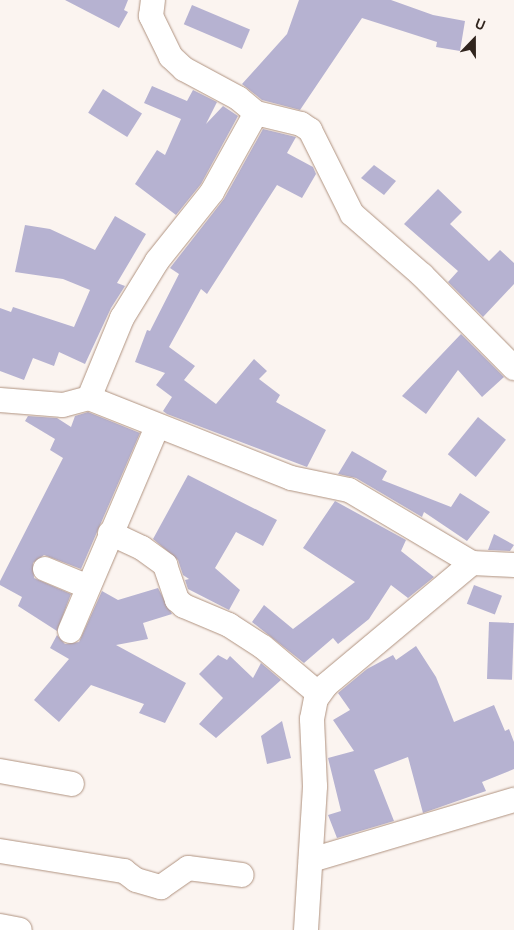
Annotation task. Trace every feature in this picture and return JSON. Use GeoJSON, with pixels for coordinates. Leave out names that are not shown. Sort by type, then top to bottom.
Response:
{"type":"FeatureCollection","features":[{"type":"Feature","properties":{"kind":"street"},"geometry":{"type":"LineString","coordinates":[[153,0],[151,16],[171,57],[184,69],[238,98],[256,113],[301,124],[310,130],[352,214],[422,275],[514,368]]}},
{"type":"Feature","properties":{"kind":"street"},"geometry":{"type":"LineString","coordinates":[[89,398],[122,318],[157,262],[212,192],[256,113]]}},
{"type":"Feature","properties":{"kind":"street"},"geometry":{"type":"LineString","coordinates":[[0,400],[63,405],[89,398],[157,427],[291,478],[349,490],[472,563],[514,565]]}},
{"type":"Feature","properties":{"kind":"street"},"geometry":{"type":"LineString","coordinates":[[70,631],[86,586],[157,427]]}},
{"type":"Feature","properties":{"kind":"street"},"geometry":{"type":"LineString","coordinates":[[110,534],[142,548],[165,565],[177,600],[184,606],[228,625],[263,647],[319,694]]}},
{"type":"Feature","properties":{"kind":"street"},"geometry":{"type":"LineString","coordinates":[[306,930],[315,786],[312,719],[319,694],[472,563]]}},
{"type":"Feature","properties":{"kind":"street"},"geometry":{"type":"LineString","coordinates":[[46,569],[86,586]]}},
{"type":"Feature","properties":{"kind":"street"},"geometry":{"type":"LineString","coordinates":[[0,771],[72,784]]}},
{"type":"Feature","properties":{"kind":"street"},"geometry":{"type":"LineString","coordinates":[[311,860],[514,800]]}},
{"type":"Feature","properties":{"kind":"street"},"geometry":{"type":"LineString","coordinates":[[0,851],[124,871],[136,880],[162,887],[188,868],[242,874]]}},
{"type":"Feature","properties":{"kind":"street"},"geometry":{"type":"LineString","coordinates":[[0,926],[20,930]]}},
{"type":"Feature","properties":{"kind":"building"},"geometry":{"type":"Polygon","coordinates":[[[65,0],[128,0],[124,10],[128,12],[119,28],[65,0]]]}},
{"type":"Feature","properties":{"kind":"building"},"geometry":{"type":"Polygon","coordinates":[[[299,0],[391,0],[433,15],[465,21],[460,51],[436,47],[437,42],[362,18],[300,110],[262,100],[242,84],[287,34],[299,0]]]}},
{"type":"Feature","properties":{"kind":"building"},"geometry":{"type":"Polygon","coordinates":[[[192,5],[250,30],[242,49],[184,24],[192,5]]]}},
{"type":"Feature","properties":{"kind":"building"},"geometry":{"type":"Polygon","coordinates":[[[152,86],[187,101],[193,90],[217,102],[206,124],[223,106],[238,116],[201,184],[176,215],[135,184],[157,150],[165,155],[181,119],[144,103],[152,86]]]}},
{"type":"Feature","properties":{"kind":"building"},"geometry":{"type":"Polygon","coordinates":[[[103,89],[142,113],[127,137],[88,113],[103,89]]]}},
{"type":"Feature","properties":{"kind":"building"},"geometry":{"type":"Polygon","coordinates":[[[263,129],[296,137],[287,153],[313,167],[316,174],[302,198],[277,185],[207,294],[201,289],[169,347],[195,366],[184,380],[216,404],[254,359],[267,371],[259,379],[280,395],[276,402],[326,430],[307,467],[167,414],[163,411],[172,397],[156,385],[165,373],[135,362],[147,330],[150,331],[179,274],[170,268],[224,199],[263,129]]]}},
{"type":"Feature","properties":{"kind":"building"},"geometry":{"type":"Polygon","coordinates":[[[374,165],[396,181],[384,195],[361,178],[374,165]]]}},
{"type":"Feature","properties":{"kind":"building"},"geometry":{"type":"Polygon","coordinates":[[[438,189],[462,212],[450,224],[489,261],[500,250],[514,263],[514,284],[483,317],[448,282],[458,271],[404,224],[438,189]]]}},
{"type":"Feature","properties":{"kind":"building"},"geometry":{"type":"Polygon","coordinates":[[[115,216],[146,234],[117,283],[125,286],[111,308],[85,364],[59,352],[54,366],[33,358],[24,380],[0,371],[0,308],[11,312],[13,307],[74,327],[90,290],[63,279],[15,272],[25,225],[50,229],[95,250],[115,216]]]}},
{"type":"Feature","properties":{"kind":"building"},"geometry":{"type":"Polygon","coordinates":[[[461,334],[504,377],[482,397],[458,370],[426,414],[402,396],[461,334]]]}},
{"type":"Feature","properties":{"kind":"building"},"geometry":{"type":"Polygon","coordinates":[[[88,412],[140,433],[81,569],[44,555],[33,563],[34,578],[71,594],[57,631],[18,606],[22,597],[0,585],[0,581],[63,458],[50,450],[55,439],[25,421],[28,416],[57,418],[71,427],[75,416],[88,412]]]}},
{"type":"Feature","properties":{"kind":"building"},"geometry":{"type":"Polygon","coordinates":[[[478,417],[506,440],[476,477],[448,454],[478,417]]]}},
{"type":"Feature","properties":{"kind":"building"},"geometry":{"type":"Polygon","coordinates":[[[352,451],[387,471],[382,480],[451,507],[460,493],[490,512],[467,541],[424,512],[422,517],[356,478],[338,474],[352,451]]]}},
{"type":"Feature","properties":{"kind":"building"},"geometry":{"type":"Polygon","coordinates":[[[188,475],[277,520],[263,546],[236,532],[215,568],[240,590],[229,610],[188,589],[185,580],[189,579],[183,575],[178,560],[153,539],[188,475]]]}},
{"type":"Feature","properties":{"kind":"building"},"geometry":{"type":"Polygon","coordinates":[[[335,501],[406,540],[401,551],[434,577],[408,598],[391,585],[369,619],[338,644],[333,638],[304,663],[252,622],[264,605],[293,629],[355,582],[303,548],[335,501]]]}},
{"type":"Feature","properties":{"kind":"building"},"geometry":{"type":"Polygon","coordinates":[[[494,534],[514,545],[510,551],[488,550],[494,534]]]}},
{"type":"Feature","properties":{"kind":"building"},"geometry":{"type":"Polygon","coordinates":[[[474,585],[502,596],[495,614],[467,604],[474,585]]]}},
{"type":"Feature","properties":{"kind":"building"},"geometry":{"type":"Polygon","coordinates":[[[158,588],[172,614],[143,623],[148,639],[116,645],[186,683],[165,723],[139,713],[144,704],[91,685],[59,722],[34,700],[69,659],[50,648],[57,635],[65,644],[79,642],[102,591],[118,600],[158,588]]]}},
{"type":"Feature","properties":{"kind":"building"},"geometry":{"type":"Polygon","coordinates":[[[489,622],[514,623],[512,680],[487,679],[489,622]]]}},
{"type":"Feature","properties":{"kind":"building"},"geometry":{"type":"Polygon","coordinates":[[[416,646],[436,677],[454,722],[494,705],[505,731],[509,729],[514,742],[514,769],[482,782],[486,791],[423,813],[408,757],[374,770],[394,821],[337,838],[328,815],[341,811],[328,758],[354,751],[333,720],[350,710],[338,693],[367,669],[393,655],[396,660],[416,646]]]}},
{"type":"Feature","properties":{"kind":"building"},"geometry":{"type":"Polygon","coordinates":[[[218,655],[227,660],[230,656],[253,678],[261,663],[281,680],[216,738],[199,724],[223,698],[199,674],[218,655]]]}},
{"type":"Feature","properties":{"kind":"building"},"geometry":{"type":"Polygon","coordinates":[[[282,721],[291,758],[267,764],[261,736],[282,721]]]}}]}
